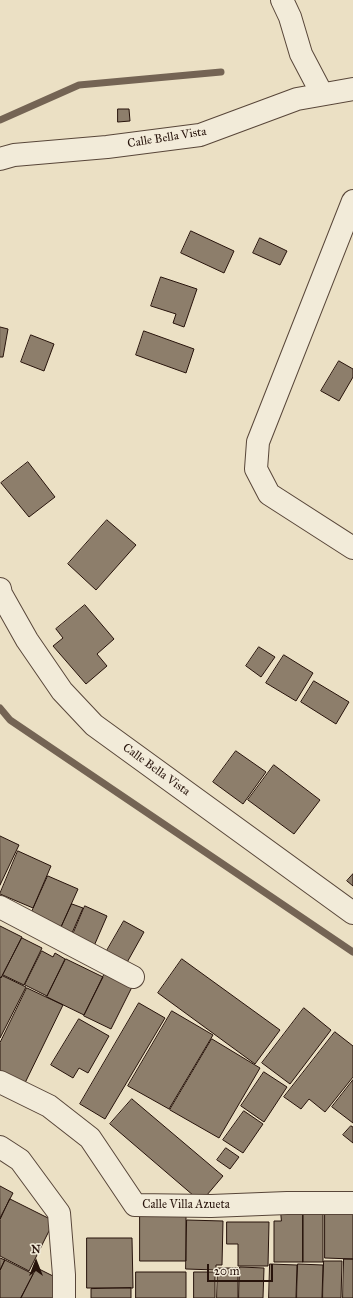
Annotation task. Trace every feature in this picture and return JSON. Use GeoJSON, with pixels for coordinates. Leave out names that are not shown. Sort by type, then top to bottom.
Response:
{"type":"FeatureCollection","features":[{"type":"Feature","properties":{"kind":"street"},"geometry":{"type":"LineString","coordinates":[[282,0],[290,17],[301,54],[322,94]]}},
{"type":"Feature","properties":{"kind":"street","name":"Calle Bella Vista"},"geometry":{"type":"LineString","coordinates":[[0,159],[14,155],[107,147],[200,135],[297,99],[353,90]]}},
{"type":"Feature","properties":{"kind":"street"},"geometry":{"type":"LineString","coordinates":[[353,201],[258,442],[256,469],[269,494],[353,548]]}},
{"type":"Feature","properties":{"kind":"street","name":"Calle Bella Vista"},"geometry":{"type":"LineString","coordinates":[[0,589],[1,594],[27,640],[62,691],[94,725],[353,913]]}},
{"type":"Feature","properties":{"kind":"street"},"geometry":{"type":"LineString","coordinates":[[0,907],[133,977]]}},
{"type":"Feature","properties":{"kind":"street","name":"Calle Villa Azueta"},"geometry":{"type":"LineString","coordinates":[[0,1082],[49,1106],[90,1138],[135,1205],[212,1206],[287,1203],[353,1203]]}},
{"type":"Feature","properties":{"kind":"street"},"geometry":{"type":"LineString","coordinates":[[0,1147],[20,1160],[59,1213],[64,1275],[64,1298]]}},
{"type":"Feature","properties":{"kind":"building"},"geometry":{"type":"Polygon","coordinates":[[[118,109],[129,109],[130,121],[118,122],[118,109]]]}},
{"type":"Feature","properties":{"kind":"building"},"geometry":{"type":"Polygon","coordinates":[[[191,231],[234,251],[224,273],[181,253],[191,231]]]}},
{"type":"Feature","properties":{"kind":"building"},"geometry":{"type":"Polygon","coordinates":[[[260,238],[287,251],[280,265],[253,253],[260,238]]]}},
{"type":"Feature","properties":{"kind":"building"},"geometry":{"type":"Polygon","coordinates":[[[161,277],[197,289],[184,327],[173,323],[176,314],[151,306],[161,277]]]}},
{"type":"Feature","properties":{"kind":"building"},"geometry":{"type":"Polygon","coordinates":[[[0,327],[8,329],[3,357],[0,357],[0,327]]]}},
{"type":"Feature","properties":{"kind":"building"},"geometry":{"type":"Polygon","coordinates":[[[144,331],[194,349],[186,373],[136,355],[144,331]]]}},
{"type":"Feature","properties":{"kind":"building"},"geometry":{"type":"Polygon","coordinates":[[[31,335],[54,344],[44,371],[21,362],[31,335]]]}},
{"type":"Feature","properties":{"kind":"building"},"geometry":{"type":"Polygon","coordinates":[[[339,361],[353,369],[353,377],[339,401],[321,391],[339,361]]]}},
{"type":"Feature","properties":{"kind":"building"},"geometry":{"type":"Polygon","coordinates":[[[28,462],[55,497],[29,517],[1,483],[28,462]]]}},
{"type":"Feature","properties":{"kind":"building"},"geometry":{"type":"Polygon","coordinates":[[[107,520],[136,545],[96,590],[68,564],[107,520]]]}},
{"type":"Feature","properties":{"kind":"building"},"geometry":{"type":"Polygon","coordinates":[[[85,605],[114,639],[97,654],[107,666],[86,684],[53,646],[63,638],[56,629],[85,605]]]}},
{"type":"Feature","properties":{"kind":"building"},"geometry":{"type":"Polygon","coordinates":[[[259,647],[275,657],[261,677],[246,666],[259,647]]]}},
{"type":"Feature","properties":{"kind":"building"},"geometry":{"type":"Polygon","coordinates":[[[284,655],[313,673],[296,701],[266,683],[284,655]]]}},
{"type":"Feature","properties":{"kind":"building"},"geometry":{"type":"Polygon","coordinates":[[[314,681],[349,702],[336,724],[301,702],[314,681]]]}},
{"type":"Feature","properties":{"kind":"building"},"geometry":{"type":"Polygon","coordinates":[[[236,751],[266,772],[243,804],[213,782],[236,751]]]}},
{"type":"Feature","properties":{"kind":"building"},"geometry":{"type":"Polygon","coordinates":[[[274,765],[320,800],[294,834],[248,800],[274,765]]]}},
{"type":"Feature","properties":{"kind":"building"},"geometry":{"type":"Polygon","coordinates":[[[0,836],[19,845],[0,885],[0,836]]]}},
{"type":"Feature","properties":{"kind":"building"},"geometry":{"type":"Polygon","coordinates":[[[18,851],[51,866],[33,908],[0,894],[18,851]]]}},
{"type":"Feature","properties":{"kind":"building"},"geometry":{"type":"Polygon","coordinates":[[[353,874],[353,886],[347,881],[353,874]]]}},
{"type":"Feature","properties":{"kind":"building"},"geometry":{"type":"Polygon","coordinates":[[[48,876],[78,889],[61,927],[31,914],[48,876]]]}},
{"type":"Feature","properties":{"kind":"building"},"geometry":{"type":"Polygon","coordinates":[[[72,904],[83,908],[72,933],[61,928],[72,904]]]}},
{"type":"Feature","properties":{"kind":"building"},"geometry":{"type":"Polygon","coordinates":[[[85,906],[107,916],[94,946],[72,937],[85,906]]]}},
{"type":"Feature","properties":{"kind":"building"},"geometry":{"type":"Polygon","coordinates":[[[124,921],[144,932],[125,966],[105,954],[124,921]]]}},
{"type":"Feature","properties":{"kind":"building"},"geometry":{"type":"Polygon","coordinates":[[[0,926],[22,937],[1,978],[0,977],[0,926]]]}},
{"type":"Feature","properties":{"kind":"building"},"geometry":{"type":"Polygon","coordinates":[[[22,938],[42,948],[24,985],[3,975],[22,938]]]}},
{"type":"Feature","properties":{"kind":"building"},"geometry":{"type":"Polygon","coordinates":[[[42,951],[53,957],[55,953],[65,959],[47,996],[25,985],[42,951]]]}},
{"type":"Feature","properties":{"kind":"building"},"geometry":{"type":"Polygon","coordinates":[[[66,959],[103,977],[84,1015],[47,997],[66,959]]]}},
{"type":"Feature","properties":{"kind":"building"},"geometry":{"type":"Polygon","coordinates":[[[182,959],[280,1030],[255,1064],[158,993],[182,959]]]}},
{"type":"Feature","properties":{"kind":"building"},"geometry":{"type":"Polygon","coordinates":[[[105,973],[132,987],[111,1029],[84,1016],[105,973]]]}},
{"type":"Feature","properties":{"kind":"building"},"geometry":{"type":"Polygon","coordinates":[[[3,976],[26,987],[0,1038],[0,978],[3,976]]]}},
{"type":"Feature","properties":{"kind":"building"},"geometry":{"type":"Polygon","coordinates":[[[27,988],[63,1005],[24,1085],[0,1073],[0,1043],[27,988]]]}},
{"type":"Feature","properties":{"kind":"building"},"geometry":{"type":"Polygon","coordinates":[[[139,1003],[165,1018],[105,1119],[80,1104],[139,1003]]]}},
{"type":"Feature","properties":{"kind":"building"},"geometry":{"type":"Polygon","coordinates":[[[304,1008],[331,1030],[290,1084],[262,1063],[304,1008]]]}},
{"type":"Feature","properties":{"kind":"building"},"geometry":{"type":"Polygon","coordinates":[[[172,1011],[213,1035],[169,1109],[128,1086],[172,1011]]]}},
{"type":"Feature","properties":{"kind":"building"},"geometry":{"type":"Polygon","coordinates":[[[79,1019],[109,1036],[88,1073],[79,1068],[73,1078],[51,1065],[79,1019]]]}},
{"type":"Feature","properties":{"kind":"building"},"geometry":{"type":"Polygon","coordinates":[[[335,1032],[353,1046],[353,1077],[325,1112],[309,1099],[301,1109],[284,1097],[335,1032]]]}},
{"type":"Feature","properties":{"kind":"building"},"geometry":{"type":"Polygon","coordinates":[[[212,1039],[260,1068],[219,1138],[170,1110],[212,1039]]]}},
{"type":"Feature","properties":{"kind":"building"},"geometry":{"type":"Polygon","coordinates":[[[264,1072],[287,1087],[264,1122],[241,1106],[264,1072]]]}},
{"type":"Feature","properties":{"kind":"building"},"geometry":{"type":"Polygon","coordinates":[[[353,1080],[353,1123],[332,1107],[353,1080]]]}},
{"type":"Feature","properties":{"kind":"building"},"geometry":{"type":"Polygon","coordinates":[[[132,1099],[223,1176],[201,1202],[110,1124],[132,1099]]]}},
{"type":"Feature","properties":{"kind":"building"},"geometry":{"type":"Polygon","coordinates":[[[244,1111],[263,1124],[243,1153],[223,1140],[244,1111]]]}},
{"type":"Feature","properties":{"kind":"building"},"geometry":{"type":"Polygon","coordinates":[[[351,1126],[353,1127],[353,1143],[343,1135],[351,1126]]]}},
{"type":"Feature","properties":{"kind":"building"},"geometry":{"type":"Polygon","coordinates":[[[226,1148],[239,1157],[230,1169],[217,1160],[226,1148]]]}},
{"type":"Feature","properties":{"kind":"building"},"geometry":{"type":"Polygon","coordinates":[[[0,1186],[13,1193],[0,1218],[0,1186]]]}},
{"type":"Feature","properties":{"kind":"building"},"geometry":{"type":"Polygon","coordinates":[[[10,1199],[54,1221],[29,1271],[0,1256],[0,1220],[10,1199]]]}},
{"type":"Feature","properties":{"kind":"building"},"geometry":{"type":"Polygon","coordinates":[[[281,1212],[303,1212],[303,1262],[274,1262],[274,1221],[281,1221],[281,1212]]]}},
{"type":"Feature","properties":{"kind":"building"},"geometry":{"type":"Polygon","coordinates":[[[303,1212],[323,1212],[323,1262],[303,1262],[303,1212]]]}},
{"type":"Feature","properties":{"kind":"building"},"geometry":{"type":"Polygon","coordinates":[[[325,1212],[353,1212],[353,1259],[325,1258],[325,1212]]]}},
{"type":"Feature","properties":{"kind":"building"},"geometry":{"type":"Polygon","coordinates":[[[140,1214],[186,1214],[186,1261],[140,1261],[140,1214]]]}},
{"type":"Feature","properties":{"kind":"building"},"geometry":{"type":"Polygon","coordinates":[[[187,1220],[223,1221],[222,1265],[216,1265],[216,1270],[186,1269],[187,1220]]]}},
{"type":"Feature","properties":{"kind":"building"},"geometry":{"type":"Polygon","coordinates":[[[227,1222],[269,1222],[268,1266],[238,1266],[238,1244],[227,1244],[227,1222]]]}},
{"type":"Feature","properties":{"kind":"building"},"geometry":{"type":"Polygon","coordinates":[[[87,1238],[132,1238],[133,1288],[87,1288],[87,1238]]]}},
{"type":"Feature","properties":{"kind":"building"},"geometry":{"type":"Polygon","coordinates":[[[0,1258],[5,1260],[0,1270],[0,1258]]]}},
{"type":"Feature","properties":{"kind":"building"},"geometry":{"type":"Polygon","coordinates":[[[344,1259],[353,1259],[353,1298],[343,1298],[344,1259]]]}},
{"type":"Feature","properties":{"kind":"building"},"geometry":{"type":"Polygon","coordinates":[[[5,1260],[33,1274],[21,1298],[0,1298],[0,1271],[5,1260]]]}},
{"type":"Feature","properties":{"kind":"building"},"geometry":{"type":"Polygon","coordinates":[[[324,1261],[342,1261],[341,1298],[323,1298],[324,1261]]]}},
{"type":"Feature","properties":{"kind":"building"},"geometry":{"type":"Polygon","coordinates":[[[270,1264],[297,1265],[296,1298],[269,1298],[270,1264]]]}},
{"type":"Feature","properties":{"kind":"building"},"geometry":{"type":"Polygon","coordinates":[[[298,1264],[323,1265],[322,1298],[297,1298],[298,1264]]]}},
{"type":"Feature","properties":{"kind":"building"},"geometry":{"type":"Polygon","coordinates":[[[240,1267],[264,1268],[263,1298],[239,1298],[240,1267]]]}},
{"type":"Feature","properties":{"kind":"building"},"geometry":{"type":"Polygon","coordinates":[[[37,1268],[59,1279],[61,1298],[21,1298],[37,1268]]]}},
{"type":"Feature","properties":{"kind":"building"},"geometry":{"type":"Polygon","coordinates":[[[218,1268],[238,1268],[238,1298],[217,1298],[218,1268]]]}},
{"type":"Feature","properties":{"kind":"building"},"geometry":{"type":"Polygon","coordinates":[[[136,1272],[186,1272],[186,1298],[136,1298],[136,1272]]]}},
{"type":"Feature","properties":{"kind":"building"},"geometry":{"type":"Polygon","coordinates":[[[194,1272],[215,1272],[215,1298],[194,1298],[194,1272]]]}},
{"type":"Feature","properties":{"kind":"building"},"geometry":{"type":"Polygon","coordinates":[[[131,1288],[131,1298],[91,1298],[91,1289],[131,1288]]]}},
{"type":"Feature","properties":{"kind":"waterway"},"geometry":{"type":"LineString","coordinates":[[0,120],[79,85],[221,72]]}},
{"type":"Feature","properties":{"kind":"waterway"},"geometry":{"type":"LineString","coordinates":[[0,708],[10,720],[353,952]]}}]}
